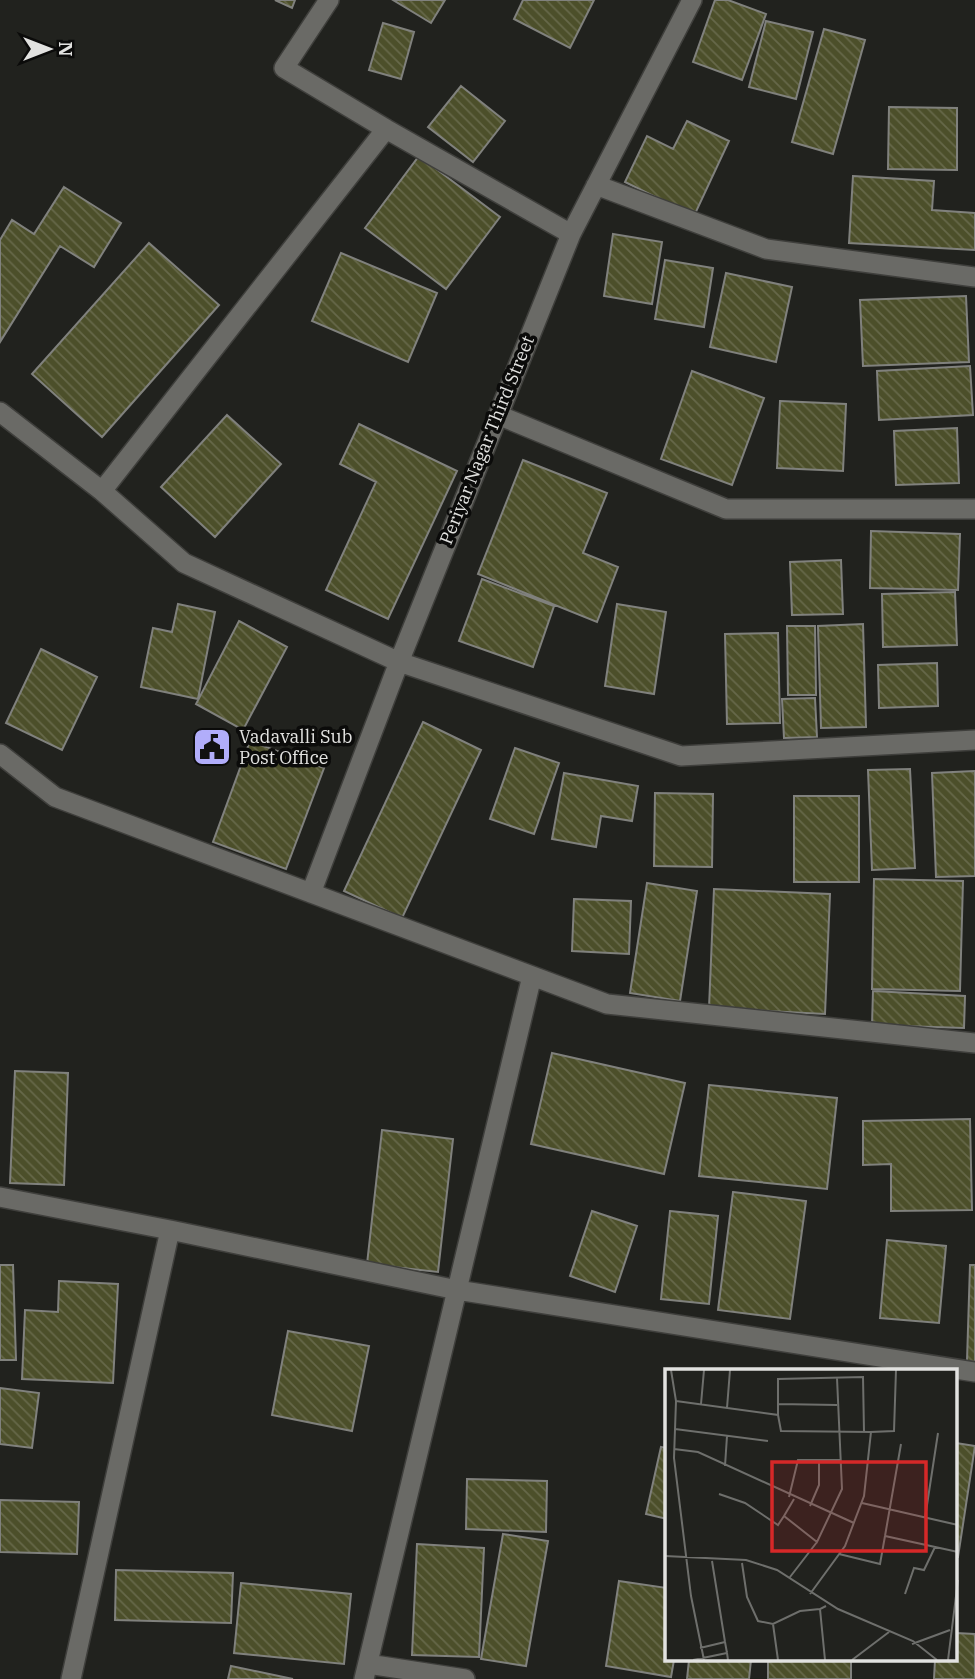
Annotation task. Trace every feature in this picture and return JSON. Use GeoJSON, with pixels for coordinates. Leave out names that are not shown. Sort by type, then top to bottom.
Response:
{"type":"FeatureCollection","features":[{"type":"Feature","properties":{"kind":"street"},"geometry":{"type":"LineString","coordinates":[[329,0],[284,68],[571,234]]}},
{"type":"Feature","properties":{"kind":"street","name":"Periyar Nagar Third Street"},"geometry":{"type":"LineString","coordinates":[[311,893],[399,662],[571,234],[692,0]]}},
{"type":"Feature","properties":{"kind":"street"},"geometry":{"type":"LineString","coordinates":[[102,491],[386,129]]}},
{"type":"Feature","properties":{"kind":"street"},"geometry":{"type":"LineString","coordinates":[[596,185],[766,249],[975,277]]}},
{"type":"Feature","properties":{"kind":"street"},"geometry":{"type":"LineString","coordinates":[[0,412],[102,491],[184,563],[399,662],[681,756],[975,740]]}},
{"type":"Feature","properties":{"kind":"street"},"geometry":{"type":"LineString","coordinates":[[498,415],[726,509],[975,509]]}},
{"type":"Feature","properties":{"kind":"street"},"geometry":{"type":"LineString","coordinates":[[0,754],[55,797],[607,1004],[975,1043]]}},
{"type":"Feature","properties":{"kind":"street"},"geometry":{"type":"LineString","coordinates":[[465,1679],[366,1671],[532,976]]}},
{"type":"Feature","properties":{"kind":"street"},"geometry":{"type":"LineString","coordinates":[[0,1196],[457,1290],[956,1369]]}},
{"type":"Feature","properties":{"kind":"street"},"geometry":{"type":"LineString","coordinates":[[71,1679],[170,1230]]}},
{"type":"Feature","properties":{"kind":"building"},"geometry":{"type":"Polygon","coordinates":[[[275,0],[295,0],[292,8],[275,0]]]}},
{"type":"Feature","properties":{"kind":"building"},"geometry":{"type":"Polygon","coordinates":[[[393,0],[445,0],[431,23],[393,0]]]}},
{"type":"Feature","properties":{"kind":"building"},"geometry":{"type":"Polygon","coordinates":[[[523,0],[594,0],[570,48],[514,19],[523,0]]]}},
{"type":"Feature","properties":{"kind":"building"},"geometry":{"type":"Polygon","coordinates":[[[715,0],[728,0],[766,14],[742,80],[693,62],[715,0]]]}},
{"type":"Feature","properties":{"kind":"building"},"geometry":{"type":"Polygon","coordinates":[[[766,21],[813,32],[796,99],[749,87],[766,21]]]}},
{"type":"Feature","properties":{"kind":"building"},"geometry":{"type":"Polygon","coordinates":[[[383,23],[414,32],[401,79],[369,70],[383,23]]]}},
{"type":"Feature","properties":{"kind":"building"},"geometry":{"type":"Polygon","coordinates":[[[824,29],[865,40],[833,154],[792,142],[824,29]]]}},
{"type":"Feature","properties":{"kind":"building"},"geometry":{"type":"Polygon","coordinates":[[[461,86],[505,121],[473,162],[428,127],[461,86]]]}},
{"type":"Feature","properties":{"kind":"building"},"geometry":{"type":"Polygon","coordinates":[[[889,107],[957,108],[957,170],[888,169],[889,107]]]}},
{"type":"Feature","properties":{"kind":"building"},"geometry":{"type":"Polygon","coordinates":[[[687,121],[729,141],[694,216],[625,182],[647,136],[673,149],[687,121]]]}},
{"type":"Feature","properties":{"kind":"building"},"geometry":{"type":"Polygon","coordinates":[[[419,156],[500,217],[446,289],[365,228],[419,156]]]}},
{"type":"Feature","properties":{"kind":"building"},"geometry":{"type":"Polygon","coordinates":[[[853,176],[934,181],[932,210],[975,213],[975,250],[849,243],[853,176]]]}},
{"type":"Feature","properties":{"kind":"building"},"geometry":{"type":"Polygon","coordinates":[[[64,187],[121,223],[94,267],[60,246],[0,342],[0,240],[12,220],[34,234],[64,187]]]}},
{"type":"Feature","properties":{"kind":"building"},"geometry":{"type":"Polygon","coordinates":[[[613,234],[662,242],[652,304],[604,296],[613,234]]]}},
{"type":"Feature","properties":{"kind":"building"},"geometry":{"type":"Polygon","coordinates":[[[149,243],[219,305],[102,437],[32,374],[149,243]]]}},
{"type":"Feature","properties":{"kind":"building"},"geometry":{"type":"Polygon","coordinates":[[[341,253],[437,293],[408,362],[312,321],[341,253]]]}},
{"type":"Feature","properties":{"kind":"building"},"geometry":{"type":"Polygon","coordinates":[[[665,260],[713,268],[704,327],[655,319],[665,260]]]}},
{"type":"Feature","properties":{"kind":"building"},"geometry":{"type":"Polygon","coordinates":[[[726,273],[792,287],[776,362],[710,347],[726,273]]]}},
{"type":"Feature","properties":{"kind":"building"},"geometry":{"type":"Polygon","coordinates":[[[966,296],[969,362],[863,366],[860,300],[966,296]]]}},
{"type":"Feature","properties":{"kind":"building"},"geometry":{"type":"Polygon","coordinates":[[[970,366],[973,415],[879,420],[877,371],[970,366]]]}},
{"type":"Feature","properties":{"kind":"building"},"geometry":{"type":"Polygon","coordinates":[[[692,371],[764,398],[732,485],[661,459],[692,371]]]}},
{"type":"Feature","properties":{"kind":"building"},"geometry":{"type":"Polygon","coordinates":[[[780,401],[846,404],[843,471],[777,468],[780,401]]]}},
{"type":"Feature","properties":{"kind":"building"},"geometry":{"type":"Polygon","coordinates":[[[227,415],[281,464],[215,537],[161,487],[227,415]]]}},
{"type":"Feature","properties":{"kind":"building"},"geometry":{"type":"Polygon","coordinates":[[[359,424],[457,471],[388,619],[326,590],[376,482],[340,464],[359,424]]]}},
{"type":"Feature","properties":{"kind":"building"},"geometry":{"type":"Polygon","coordinates":[[[957,428],[959,483],[896,485],[894,431],[957,428]]]}},
{"type":"Feature","properties":{"kind":"building"},"geometry":{"type":"Polygon","coordinates":[[[523,460],[607,493],[583,553],[618,567],[597,622],[478,574],[523,460]]]}},
{"type":"Feature","properties":{"kind":"building"},"geometry":{"type":"Polygon","coordinates":[[[871,531],[960,534],[958,590],[870,588],[871,531]]]}},
{"type":"Feature","properties":{"kind":"building"},"geometry":{"type":"Polygon","coordinates":[[[841,560],[843,614],[792,615],[790,562],[841,560]]]}},
{"type":"Feature","properties":{"kind":"building"},"geometry":{"type":"Polygon","coordinates":[[[482,579],[554,606],[533,667],[459,641],[482,579]]]}},
{"type":"Feature","properties":{"kind":"building"},"geometry":{"type":"Polygon","coordinates":[[[955,592],[957,645],[883,647],[882,594],[955,592]]]}},
{"type":"Feature","properties":{"kind":"building"},"geometry":{"type":"Polygon","coordinates":[[[178,604],[215,612],[198,699],[141,687],[153,628],[172,632],[178,604]]]}},
{"type":"Feature","properties":{"kind":"building"},"geometry":{"type":"Polygon","coordinates":[[[617,604],[666,612],[654,694],[605,686],[617,604]]]}},
{"type":"Feature","properties":{"kind":"building"},"geometry":{"type":"Polygon","coordinates":[[[239,621],[287,647],[243,730],[196,704],[239,621]]]}},
{"type":"Feature","properties":{"kind":"building"},"geometry":{"type":"Polygon","coordinates":[[[863,624],[866,727],[821,728],[818,626],[863,624]]]}},
{"type":"Feature","properties":{"kind":"building"},"geometry":{"type":"Polygon","coordinates":[[[787,626],[815,626],[816,695],[788,695],[787,626]]]}},
{"type":"Feature","properties":{"kind":"building"},"geometry":{"type":"Polygon","coordinates":[[[778,633],[780,723],[727,724],[725,634],[778,633]]]}},
{"type":"Feature","properties":{"kind":"building"},"geometry":{"type":"Polygon","coordinates":[[[41,649],[97,677],[62,750],[6,723],[41,649]]]}},
{"type":"Feature","properties":{"kind":"building"},"geometry":{"type":"Polygon","coordinates":[[[937,663],[938,706],[879,708],[878,665],[937,663]]]}},
{"type":"Feature","properties":{"kind":"building"},"geometry":{"type":"Polygon","coordinates":[[[815,698],[817,737],[784,738],[782,699],[815,698]]]}},
{"type":"Feature","properties":{"kind":"building"},"geometry":{"type":"Polygon","coordinates":[[[423,722],[481,750],[402,918],[344,891],[423,722]]]}},
{"type":"Feature","properties":{"kind":"building"},"geometry":{"type":"Polygon","coordinates":[[[250,741],[324,768],[286,869],[213,842],[250,741]]]}},
{"type":"Feature","properties":{"kind":"building"},"geometry":{"type":"Polygon","coordinates":[[[515,748],[559,763],[534,834],[490,819],[515,748]]]}},
{"type":"Feature","properties":{"kind":"building"},"geometry":{"type":"Polygon","coordinates":[[[910,769],[915,868],[872,870],[868,770],[910,769]]]}},
{"type":"Feature","properties":{"kind":"building"},"geometry":{"type":"Polygon","coordinates":[[[975,771],[975,876],[936,877],[932,773],[975,771]]]}},
{"type":"Feature","properties":{"kind":"building"},"geometry":{"type":"Polygon","coordinates":[[[564,773],[638,786],[632,821],[601,816],[596,847],[552,839],[564,773]]]}},
{"type":"Feature","properties":{"kind":"building"},"geometry":{"type":"Polygon","coordinates":[[[655,793],[713,794],[712,867],[654,866],[655,793]]]}},
{"type":"Feature","properties":{"kind":"building"},"geometry":{"type":"Polygon","coordinates":[[[794,796],[859,796],[859,882],[794,882],[794,796]]]}},
{"type":"Feature","properties":{"kind":"building"},"geometry":{"type":"Polygon","coordinates":[[[874,879],[963,881],[960,991],[872,989],[874,879]]]}},
{"type":"Feature","properties":{"kind":"building"},"geometry":{"type":"Polygon","coordinates":[[[647,883],[697,891],[680,1001],[630,993],[647,883]]]}},
{"type":"Feature","properties":{"kind":"building"},"geometry":{"type":"Polygon","coordinates":[[[714,889],[830,894],[825,1014],[709,1008],[714,889]]]}},
{"type":"Feature","properties":{"kind":"building"},"geometry":{"type":"Polygon","coordinates":[[[574,899],[631,901],[629,954],[572,951],[574,899]]]}},
{"type":"Feature","properties":{"kind":"building"},"geometry":{"type":"Polygon","coordinates":[[[873,991],[965,996],[964,1028],[872,1025],[873,991]]]}},
{"type":"Feature","properties":{"kind":"building"},"geometry":{"type":"Polygon","coordinates":[[[552,1053],[685,1083],[664,1174],[531,1144],[552,1053]]]}},
{"type":"Feature","properties":{"kind":"building"},"geometry":{"type":"Polygon","coordinates":[[[15,1071],[68,1073],[64,1185],[10,1183],[15,1071]]]}},
{"type":"Feature","properties":{"kind":"building"},"geometry":{"type":"Polygon","coordinates":[[[709,1085],[837,1098],[827,1189],[699,1176],[709,1085]]]}},
{"type":"Feature","properties":{"kind":"building"},"geometry":{"type":"Polygon","coordinates":[[[970,1119],[972,1210],[891,1211],[891,1164],[863,1165],[863,1121],[970,1119]]]}},
{"type":"Feature","properties":{"kind":"building"},"geometry":{"type":"Polygon","coordinates":[[[382,1130],[453,1139],[438,1272],[367,1264],[382,1130]]]}},
{"type":"Feature","properties":{"kind":"building"},"geometry":{"type":"Polygon","coordinates":[[[733,1192],[806,1201],[790,1319],[718,1310],[733,1192]]]}},
{"type":"Feature","properties":{"kind":"building"},"geometry":{"type":"Polygon","coordinates":[[[592,1211],[637,1226],[615,1292],[570,1276],[592,1211]]]}},
{"type":"Feature","properties":{"kind":"building"},"geometry":{"type":"Polygon","coordinates":[[[670,1211],[718,1216],[709,1304],[661,1299],[670,1211]]]}},
{"type":"Feature","properties":{"kind":"building"},"geometry":{"type":"Polygon","coordinates":[[[887,1240],[946,1246],[939,1323],[880,1318],[887,1240]]]}},
{"type":"Feature","properties":{"kind":"building"},"geometry":{"type":"Polygon","coordinates":[[[0,1265],[13,1265],[16,1360],[0,1360],[0,1265]]]}},
{"type":"Feature","properties":{"kind":"building"},"geometry":{"type":"Polygon","coordinates":[[[970,1265],[975,1265],[975,1362],[967,1361],[970,1265]]]}},
{"type":"Feature","properties":{"kind":"building"},"geometry":{"type":"Polygon","coordinates":[[[59,1281],[118,1284],[113,1383],[22,1379],[25,1310],[58,1312],[59,1281]]]}},
{"type":"Feature","properties":{"kind":"building"},"geometry":{"type":"Polygon","coordinates":[[[288,1331],[369,1346],[352,1431],[272,1415],[288,1331]]]}},
{"type":"Feature","properties":{"kind":"building"},"geometry":{"type":"Polygon","coordinates":[[[0,1388],[39,1393],[32,1448],[0,1444],[0,1388]]]}},
{"type":"Feature","properties":{"kind":"building"},"geometry":{"type":"Polygon","coordinates":[[[958,1443],[975,1446],[958,1557],[958,1443]]]}},
{"type":"Feature","properties":{"kind":"building"},"geometry":{"type":"Polygon","coordinates":[[[661,1447],[665,1448],[665,1519],[646,1514],[661,1447]]]}},
{"type":"Feature","properties":{"kind":"building"},"geometry":{"type":"Polygon","coordinates":[[[467,1479],[547,1481],[546,1532],[466,1529],[467,1479]]]}},
{"type":"Feature","properties":{"kind":"building"},"geometry":{"type":"Polygon","coordinates":[[[0,1500],[79,1502],[77,1554],[0,1552],[0,1500]]]}},
{"type":"Feature","properties":{"kind":"building"},"geometry":{"type":"Polygon","coordinates":[[[503,1534],[548,1541],[526,1666],[481,1659],[503,1534]]]}},
{"type":"Feature","properties":{"kind":"building"},"geometry":{"type":"Polygon","coordinates":[[[417,1544],[484,1548],[479,1657],[412,1655],[417,1544]]]}},
{"type":"Feature","properties":{"kind":"building"},"geometry":{"type":"Polygon","coordinates":[[[116,1570],[233,1573],[231,1623],[115,1620],[116,1570]]]}},
{"type":"Feature","properties":{"kind":"building"},"geometry":{"type":"Polygon","coordinates":[[[619,1581],[665,1588],[665,1662],[674,1662],[671,1677],[606,1666],[619,1581]]]}},
{"type":"Feature","properties":{"kind":"building"},"geometry":{"type":"Polygon","coordinates":[[[241,1583],[351,1594],[344,1664],[234,1653],[241,1583]]]}},
{"type":"Feature","properties":{"kind":"building"},"geometry":{"type":"Polygon","coordinates":[[[958,1633],[975,1634],[975,1679],[934,1679],[935,1662],[958,1662],[958,1633]]]}},
{"type":"Feature","properties":{"kind":"building"},"geometry":{"type":"Polygon","coordinates":[[[689,1662],[751,1662],[749,1679],[687,1679],[689,1662]]]}},
{"type":"Feature","properties":{"kind":"building"},"geometry":{"type":"Polygon","coordinates":[[[768,1662],[851,1662],[851,1679],[768,1679],[768,1662]]]}},
{"type":"Feature","properties":{"kind":"building"},"geometry":{"type":"Polygon","coordinates":[[[231,1666],[293,1679],[228,1679],[231,1666]]]}},
{"type":"Feature","properties":{"kind":"place","name":"Vadavalli Sub Post Office"},"geometry":{"type":"Point","coordinates":[212,747]}}]}
